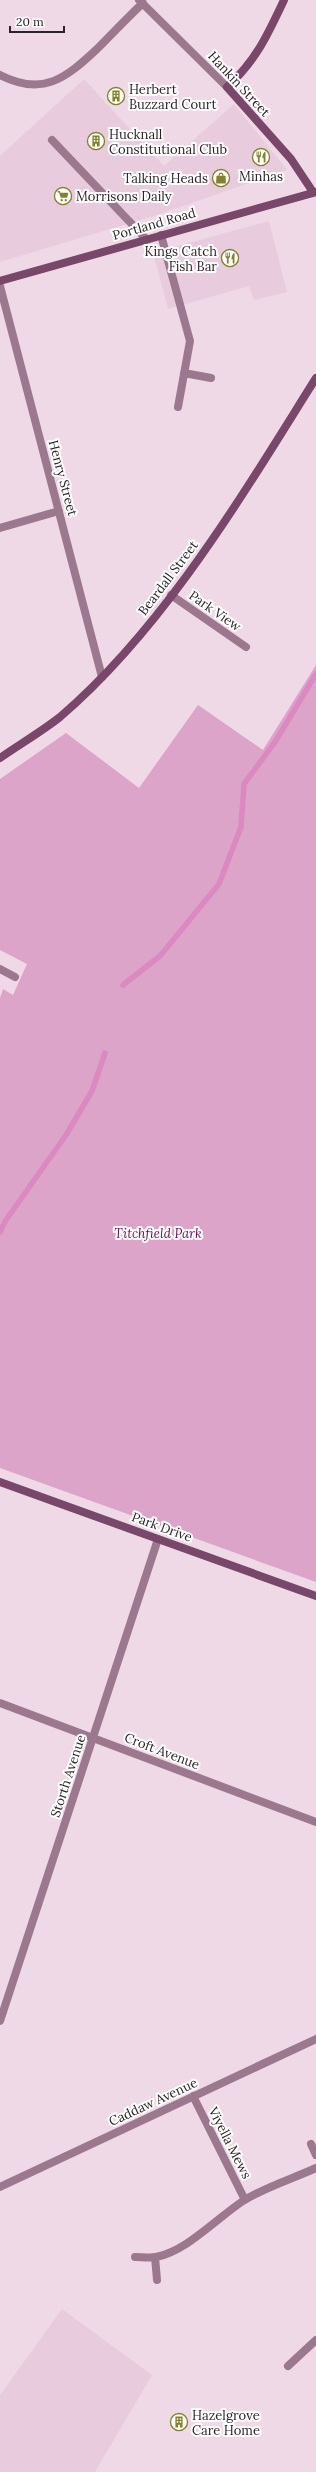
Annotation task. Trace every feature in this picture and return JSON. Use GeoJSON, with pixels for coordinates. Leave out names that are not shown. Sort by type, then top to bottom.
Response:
{"type":"FeatureCollection","features":[{"type":"Feature","properties":{"kind":"street"},"geometry":{"type":"LineString","coordinates":[[227,86],[244,71],[259,52],[284,0]]}},
{"type":"Feature","properties":{"kind":"street"},"geometry":{"type":"LineString","coordinates":[[0,75],[25,84],[40,85],[58,81],[74,70],[141,2]]}},
{"type":"Feature","properties":{"kind":"street","name":"Hankin Street"},"geometry":{"type":"LineString","coordinates":[[141,2],[227,86],[290,159],[315,192]]}},
{"type":"Feature","properties":{"kind":"street"},"geometry":{"type":"LineString","coordinates":[[52,140],[146,239]]}},
{"type":"Feature","properties":{"kind":"street","name":"Portland Road"},"geometry":{"type":"LineString","coordinates":[[0,281],[315,192]]}},
{"type":"Feature","properties":{"kind":"street"},"geometry":{"type":"LineString","coordinates":[[161,235],[190,341],[178,407]]}},
{"type":"Feature","properties":{"kind":"street","name":"Henry Street"},"geometry":{"type":"LineString","coordinates":[[0,286],[102,677]]}},
{"type":"Feature","properties":{"kind":"street"},"geometry":{"type":"LineString","coordinates":[[184,374],[211,378]]}},
{"type":"Feature","properties":{"kind":"street","name":"Beardall Street"},"geometry":{"type":"LineString","coordinates":[[0,758],[54,721],[102,677],[171,595],[242,496],[316,378]]}},
{"type":"Feature","properties":{"kind":"street"},"geometry":{"type":"LineString","coordinates":[[0,528],[59,512]]}},
{"type":"Feature","properties":{"kind":"street","name":"Park View"},"geometry":{"type":"LineString","coordinates":[[171,595],[246,647]]}},
{"type":"Feature","properties":{"kind":"street"},"geometry":{"type":"LineString","coordinates":[[0,969],[15,977]]}},
{"type":"Feature","properties":{"kind":"street","name":"Park Drive"},"geometry":{"type":"LineString","coordinates":[[0,1482],[316,1596]]}},
{"type":"Feature","properties":{"kind":"street","name":"Storth Avenue"},"geometry":{"type":"LineString","coordinates":[[0,2021],[158,1539]]}},
{"type":"Feature","properties":{"kind":"street","name":"Croft Avenue"},"geometry":{"type":"LineString","coordinates":[[0,1703],[316,1822]]}},
{"type":"Feature","properties":{"kind":"street","name":"Caddaw Avenue"},"geometry":{"type":"LineString","coordinates":[[0,2187],[316,2038]]}},
{"type":"Feature","properties":{"kind":"street","name":"Viyella Mews"},"geometry":{"type":"LineString","coordinates":[[193,2096],[245,2200]]}},
{"type":"Feature","properties":{"kind":"street"},"geometry":{"type":"LineString","coordinates":[[311,2144],[316,2155]]}},
{"type":"Feature","properties":{"kind":"street","name":"Viyella Mews"},"geometry":{"type":"LineString","coordinates":[[135,2256],[156,2257],[174,2252],[193,2240],[211,2224],[245,2200],[316,2168]]}},
{"type":"Feature","properties":{"kind":"street"},"geometry":{"type":"LineString","coordinates":[[156,2257],[157,2280]]}},
{"type":"Feature","properties":{"kind":"street"},"geometry":{"type":"LineString","coordinates":[[288,2366],[316,2340]]}},
{"type":"Feature","properties":{"kind":"shaded area"},"geometry":{"type":"Polygon","coordinates":[[[84,79],[164,166],[234,104],[287,170],[157,215],[0,262],[0,156],[84,79]]]}},
{"type":"Feature","properties":{"kind":"shaded area"},"geometry":{"type":"Polygon","coordinates":[[[269,221],[287,292],[254,300],[249,286],[168,309],[153,253],[269,221]]]}},
{"type":"Feature","properties":{"kind":"shaded area"},"geometry":{"type":"Polygon","coordinates":[[[62,2309],[152,2375],[95,2472],[0,2472],[0,2395],[62,2309]]]}},
{"type":"Feature","properties":{"kind":"green space","name":"Titchfield Park"},"geometry":{"type":"Polygon","coordinates":[[[316,665],[316,1582],[0,1468],[0,998],[3,989],[13,995],[27,964],[0,950],[0,779],[66,733],[139,788],[198,705],[263,750],[316,665]]]}},
{"type":"Feature","properties":{"kind":"waterway"},"geometry":{"type":"LineString","coordinates":[[123,985],[160,956],[219,884],[241,827],[244,784],[275,742],[316,674]]}},
{"type":"Feature","properties":{"kind":"waterway"},"geometry":{"type":"LineString","coordinates":[[0,1232],[6,1220],[66,1135],[92,1091],[105,1053]]}},
{"type":"Feature","properties":{"kind":"place","name":"Herbert Buzzard Court"},"geometry":{"type":"Point","coordinates":[116,96]}},
{"type":"Feature","properties":{"kind":"place","name":"Hucknall Constitutional Club"},"geometry":{"type":"Point","coordinates":[96,141]}},
{"type":"Feature","properties":{"kind":"place","name":"Minhas"},"geometry":{"type":"Point","coordinates":[261,157]}},
{"type":"Feature","properties":{"kind":"place","name":"Talking Heads"},"geometry":{"type":"Point","coordinates":[221,178]}},
{"type":"Feature","properties":{"kind":"place","name":"Morrisons Daily"},"geometry":{"type":"Point","coordinates":[63,196]}},
{"type":"Feature","properties":{"kind":"place","name":"Kings Catch Fish Bar"},"geometry":{"type":"Point","coordinates":[230,258]}},
{"type":"Feature","properties":{"kind":"place","name":"Hazelgrove Care Home"},"geometry":{"type":"Point","coordinates":[179,2422]}}]}
